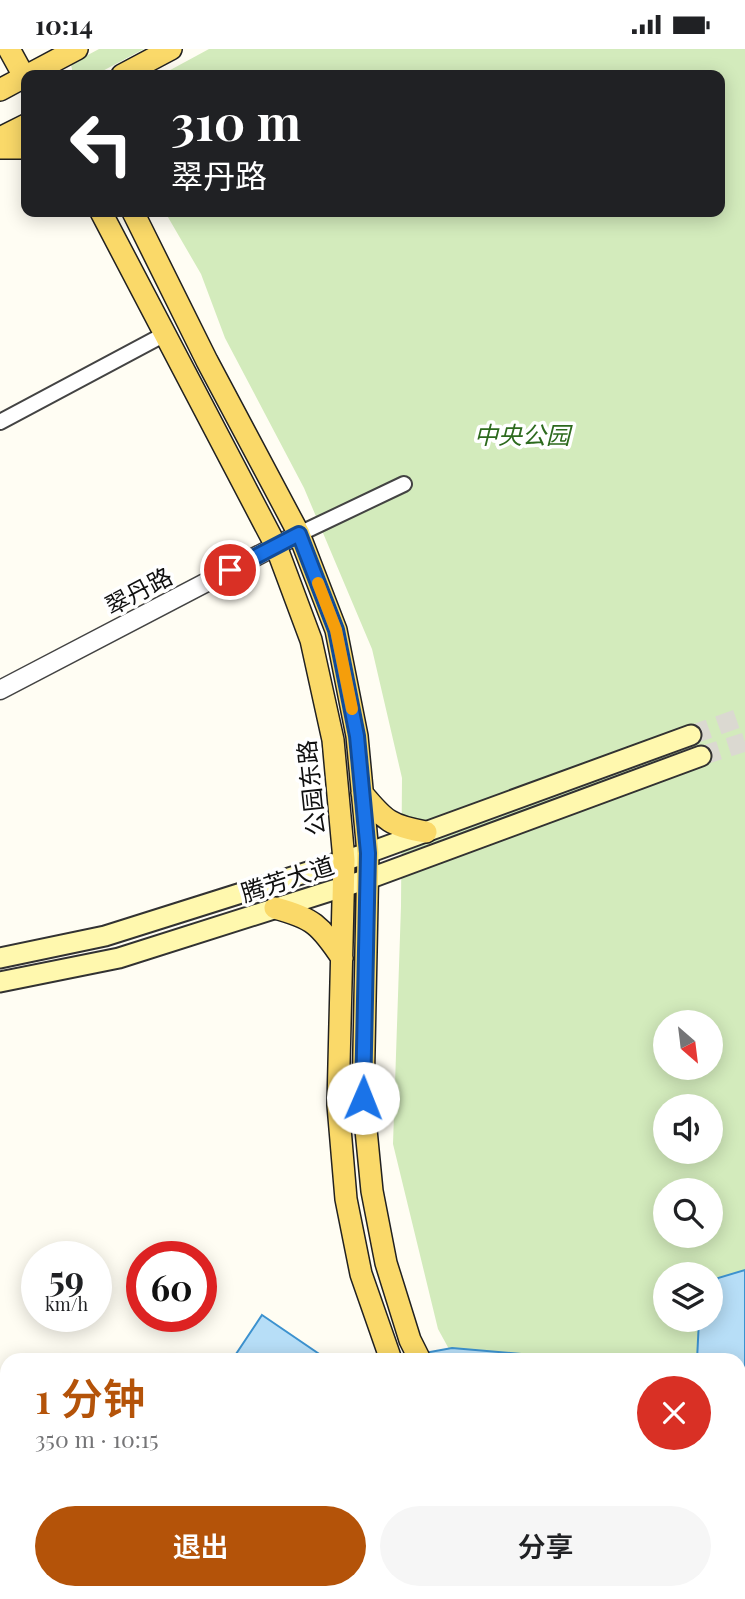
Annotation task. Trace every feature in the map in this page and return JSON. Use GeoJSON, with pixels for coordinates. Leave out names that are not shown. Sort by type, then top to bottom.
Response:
{"type":"FeatureCollection","features":[{"type":"Feature","properties":{"kind":"main road"},"geometry":{"type":"LineString","coordinates":[[9,49],[22,70]]}},
{"type":"Feature","properties":{"kind":"main road"},"geometry":{"type":"LineString","coordinates":[[51,62],[77,49]]}},
{"type":"Feature","properties":{"kind":"main road"},"geometry":{"type":"LineString","coordinates":[[133,70],[171,49]]}},
{"type":"Feature","properties":{"kind":"main road"},"geometry":{"type":"LineString","coordinates":[[0,90],[21,80]]}},
{"type":"Feature","properties":{"kind":"main road"},"geometry":{"type":"LineString","coordinates":[[0,138],[21,128]]}},
{"type":"Feature","properties":{"kind":"main road"},"geometry":{"type":"LineString","coordinates":[[0,148],[21,148]]}},
{"type":"Feature","properties":{"kind":"main road","name":"公园东路"},"geometry":{"type":"LineString","coordinates":[[104,217],[276,546],[310,640],[333,740],[344,860],[338,1105],[346,1199],[360,1274],[388,1353]]}},
{"type":"Feature","properties":{"kind":"main road"},"geometry":{"type":"LineString","coordinates":[[135,217],[207,361],[299,534],[336,630],[357,736],[368,853],[363,1098],[372,1191],[386,1263],[416,1353]]}},
{"type":"Feature","properties":{"kind":"main road","name":"腾芳大道"},"geometry":{"type":"LineString","coordinates":[[0,958],[105,936],[368,853],[691,735]]}},
{"type":"Feature","properties":{"kind":"main road","name":"腾芳大道"},"geometry":{"type":"LineString","coordinates":[[0,982],[119,958],[368,879],[701,756]]}},
{"type":"Feature","properties":{"kind":"main road"},"geometry":{"type":"LineString","coordinates":[[362,793],[382,817],[397,827],[426,832]]}},
{"type":"Feature","properties":{"kind":"main road"},"geometry":{"type":"LineString","coordinates":[[275,908],[306,916],[322,927],[342,958]]}},
{"type":"Feature","properties":{"kind":"street"},"geometry":{"type":"LineString","coordinates":[[0,422],[165,334]]}},
{"type":"Feature","properties":{"kind":"street"},"geometry":{"type":"LineString","coordinates":[[299,534],[404,484]]}},
{"type":"Feature","properties":{"kind":"street","name":"翠丹路"},"geometry":{"type":"LineString","coordinates":[[0,690],[299,534]]}},
{"type":"Feature","properties":{"kind":"green space"},"geometry":{"type":"Polygon","coordinates":[[[99,49],[144,49],[104,70],[72,70],[71,64],[99,49]]]}},
{"type":"Feature","properties":{"kind":"green space","name":"中央公园"},"geometry":{"type":"Polygon","coordinates":[[[209,49],[745,49],[745,1353],[451,1353],[438,1329],[393,1144],[401,906],[402,778],[372,649],[304,488],[225,338],[201,274],[168,217],[725,217],[725,70],[170,70],[209,49]]]}},
{"type":"Feature","properties":{"kind":"water"},"geometry":{"type":"Polygon","coordinates":[[[745,1270],[745,1353],[697,1353],[698,1332],[723,1332],[723,1277],[745,1270]]]}},
{"type":"Feature","properties":{"kind":"water"},"geometry":{"type":"Polygon","coordinates":[[[262,1315],[318,1353],[237,1353],[262,1315]]]}},
{"type":"Feature","properties":{"kind":"water"},"geometry":{"type":"Polygon","coordinates":[[[452,1348],[510,1353],[424,1353],[452,1348]]]}},
{"type":"Feature","properties":{"kind":"tunnel"},"geometry":{"type":"LineString","coordinates":[[691,735],[745,716]]}},
{"type":"Feature","properties":{"kind":"tunnel"},"geometry":{"type":"LineString","coordinates":[[701,756],[745,742]]}},
{"type":"Feature","properties":{"kind":"slow traffic"},"geometry":{"type":"LineString","coordinates":[[318,583],[336,630],[352,709]]}},
{"type":"Feature","properties":{"kind":"route"},"geometry":{"type":"LineString","coordinates":[[230,570],[299,534],[336,630],[357,736],[368,853],[363,1098]]}}]}
